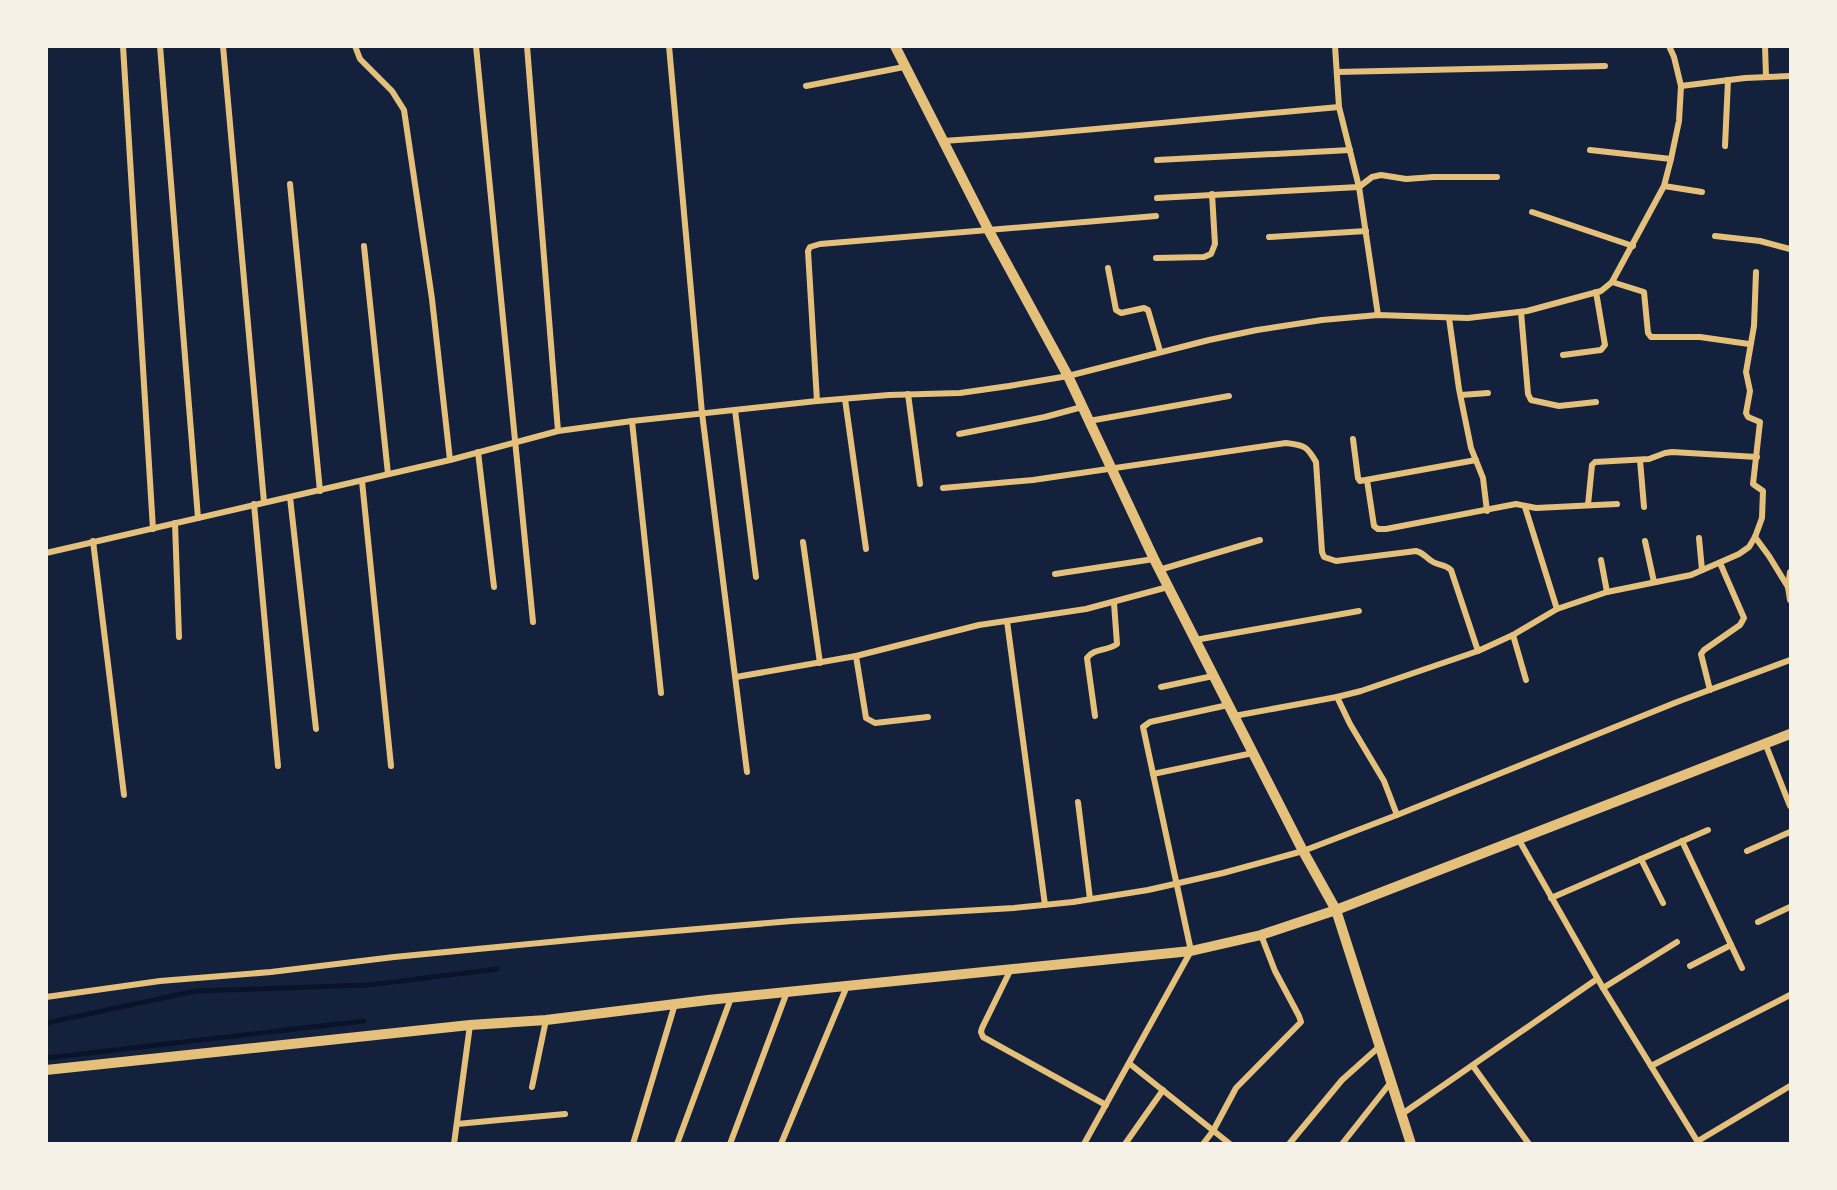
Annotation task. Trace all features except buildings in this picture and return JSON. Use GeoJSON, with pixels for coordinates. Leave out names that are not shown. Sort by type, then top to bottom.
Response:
{"type":"FeatureCollection","features":[{"type":"Feature","properties":{"kind":"street"},"geometry":{"type":"LineString","coordinates":[[123,46],[153,529]]}},
{"type":"Feature","properties":{"kind":"street"},"geometry":{"type":"LineString","coordinates":[[160,46],[198,518]]}},
{"type":"Feature","properties":{"kind":"street"},"geometry":{"type":"LineString","coordinates":[[223,46],[264,502]]}},
{"type":"Feature","properties":{"kind":"street"},"geometry":{"type":"LineString","coordinates":[[355,46],[360,59],[392,91],[404,110],[432,299],[450,460]]}},
{"type":"Feature","properties":{"kind":"street"},"geometry":{"type":"LineString","coordinates":[[476,46],[533,622]]}},
{"type":"Feature","properties":{"kind":"street"},"geometry":{"type":"LineString","coordinates":[[527,46],[558,431]]}},
{"type":"Feature","properties":{"kind":"street"},"geometry":{"type":"LineString","coordinates":[[669,46],[702,413],[747,772]]}},
{"type":"Feature","properties":{"kind":"street"},"geometry":{"type":"LineString","coordinates":[[894,46],[989,231],[1068,376],[1159,570],[1303,851],[1336,910],[1411,1143]]}},
{"type":"Feature","properties":{"kind":"street"},"geometry":{"type":"LineString","coordinates":[[1335,46],[1339,106],[1359,187],[1378,315]]}},
{"type":"Feature","properties":{"kind":"street"},"geometry":{"type":"LineString","coordinates":[[46,553],[362,481],[558,431],[817,401],[908,394],[960,393],[1068,376],[1160,351],[1257,330],[1322,320],[1378,315],[1477,318],[1521,312],[1596,292],[1612,282],[1664,186],[1679,122],[1681,86],[1669,46]]}},
{"type":"Feature","properties":{"kind":"street"},"geometry":{"type":"LineString","coordinates":[[1765,46],[1766,76]]}},
{"type":"Feature","properties":{"kind":"street"},"geometry":{"type":"LineString","coordinates":[[1336,72],[1605,66]]}},
{"type":"Feature","properties":{"kind":"street"},"geometry":{"type":"LineString","coordinates":[[806,87],[904,67]]}},
{"type":"Feature","properties":{"kind":"street"},"geometry":{"type":"LineString","coordinates":[[1681,86],[1766,76],[1791,76]]}},
{"type":"Feature","properties":{"kind":"street"},"geometry":{"type":"LineString","coordinates":[[1725,146],[1728,80]]}},
{"type":"Feature","properties":{"kind":"street"},"geometry":{"type":"LineString","coordinates":[[943,141],[1339,106]]}},
{"type":"Feature","properties":{"kind":"street"},"geometry":{"type":"LineString","coordinates":[[1156,160],[1350,150]]}},
{"type":"Feature","properties":{"kind":"street"},"geometry":{"type":"LineString","coordinates":[[1590,150],[1671,159]]}},
{"type":"Feature","properties":{"kind":"street"},"geometry":{"type":"LineString","coordinates":[[1157,198],[1359,187],[1372,177],[1381,175],[1406,179],[1497,177]]}},
{"type":"Feature","properties":{"kind":"street"},"geometry":{"type":"LineString","coordinates":[[290,184],[320,490]]}},
{"type":"Feature","properties":{"kind":"street"},"geometry":{"type":"LineString","coordinates":[[1664,186],[1702,192]]}},
{"type":"Feature","properties":{"kind":"street"},"geometry":{"type":"LineString","coordinates":[[1156,258],[1204,257],[1212,254],[1215,244],[1212,194]]}},
{"type":"Feature","properties":{"kind":"street"},"geometry":{"type":"LineString","coordinates":[[1532,212],[1633,246]]}},
{"type":"Feature","properties":{"kind":"street"},"geometry":{"type":"LineString","coordinates":[[817,401],[808,251],[810,247],[819,244],[1156,216]]}},
{"type":"Feature","properties":{"kind":"street"},"geometry":{"type":"LineString","coordinates":[[1269,237],[1366,231]]}},
{"type":"Feature","properties":{"kind":"street"},"geometry":{"type":"LineString","coordinates":[[1715,236],[1760,241],[1791,249]]}},
{"type":"Feature","properties":{"kind":"street"},"geometry":{"type":"LineString","coordinates":[[364,246],[388,474]]}},
{"type":"Feature","properties":{"kind":"street"},"geometry":{"type":"LineString","coordinates":[[1108,268],[1116,310],[1121,313],[1144,308],[1148,310],[1160,351]]}},
{"type":"Feature","properties":{"kind":"street"},"geometry":{"type":"LineString","coordinates":[[1234,716],[1337,698],[1478,651],[1513,635],[1557,609],[1607,592],[1691,575],[1739,554],[1749,547],[1762,518],[1763,506],[1763,491],[1753,484],[1760,422],[1748,417],[1746,413],[1750,391],[1746,372],[1749,344],[1754,326],[1756,272]]}},
{"type":"Feature","properties":{"kind":"street"},"geometry":{"type":"LineString","coordinates":[[1612,282],[1644,292],[1648,333],[1651,337],[1700,337],[1749,344]]}},
{"type":"Feature","properties":{"kind":"street"},"geometry":{"type":"LineString","coordinates":[[1563,355],[1601,350],[1605,345],[1596,292]]}},
{"type":"Feature","properties":{"kind":"street"},"geometry":{"type":"LineString","coordinates":[[1521,312],[1528,394],[1531,400],[1559,406],[1596,402]]}},
{"type":"Feature","properties":{"kind":"street"},"geometry":{"type":"LineString","coordinates":[[1449,318],[1471,448],[1483,478],[1487,511]]}},
{"type":"Feature","properties":{"kind":"street"},"geometry":{"type":"LineString","coordinates":[[1461,395],[1488,393]]}},
{"type":"Feature","properties":{"kind":"street"},"geometry":{"type":"LineString","coordinates":[[908,394],[920,484]]}},
{"type":"Feature","properties":{"kind":"street"},"geometry":{"type":"LineString","coordinates":[[1089,421],[1229,396]]}},
{"type":"Feature","properties":{"kind":"street"},"geometry":{"type":"LineString","coordinates":[[844,399],[866,549]]}},
{"type":"Feature","properties":{"kind":"street"},"geometry":{"type":"LineString","coordinates":[[959,434],[1045,417],[1082,407]]}},
{"type":"Feature","properties":{"kind":"street"},"geometry":{"type":"LineString","coordinates":[[735,410],[756,577]]}},
{"type":"Feature","properties":{"kind":"street"},"geometry":{"type":"LineString","coordinates":[[632,421],[661,693]]}},
{"type":"Feature","properties":{"kind":"street"},"geometry":{"type":"LineString","coordinates":[[1353,439],[1360,481],[1476,460]]}},
{"type":"Feature","properties":{"kind":"street"},"geometry":{"type":"LineString","coordinates":[[943,488],[1033,480],[1286,443],[1302,444],[1310,451],[1316,462],[1324,557],[1336,561],[1416,551],[1433,562],[1445,565],[1450,570],[1478,651]]}},
{"type":"Feature","properties":{"kind":"street"},"geometry":{"type":"LineString","coordinates":[[478,452],[494,587]]}},
{"type":"Feature","properties":{"kind":"street"},"geometry":{"type":"LineString","coordinates":[[1588,505],[1592,465],[1595,462],[1640,460],[1672,452],[1757,457]]}},
{"type":"Feature","properties":{"kind":"street"},"geometry":{"type":"LineString","coordinates":[[1640,460],[1644,507]]}},
{"type":"Feature","properties":{"kind":"street"},"geometry":{"type":"LineString","coordinates":[[1367,480],[1374,526],[1377,529],[1516,504],[1536,508],[1617,504]]}},
{"type":"Feature","properties":{"kind":"street"},"geometry":{"type":"LineString","coordinates":[[362,481],[391,766]]}},
{"type":"Feature","properties":{"kind":"street"},"geometry":{"type":"LineString","coordinates":[[291,497],[316,729]]}},
{"type":"Feature","properties":{"kind":"street"},"geometry":{"type":"LineString","coordinates":[[254,504],[278,766]]}},
{"type":"Feature","properties":{"kind":"street"},"geometry":{"type":"LineString","coordinates":[[1525,507],[1557,609]]}},
{"type":"Feature","properties":{"kind":"street"},"geometry":{"type":"LineString","coordinates":[[175,523],[179,637]]}},
{"type":"Feature","properties":{"kind":"street"},"geometry":{"type":"LineString","coordinates":[[1699,537],[1702,570]]}},
{"type":"Feature","properties":{"kind":"street"},"geometry":{"type":"LineString","coordinates":[[1755,537],[1788,587],[1791,600]]}},
{"type":"Feature","properties":{"kind":"street"},"geometry":{"type":"LineString","coordinates":[[1159,570],[1260,540]]}},
{"type":"Feature","properties":{"kind":"street"},"geometry":{"type":"LineString","coordinates":[[1645,540],[1654,582]]}},
{"type":"Feature","properties":{"kind":"street"},"geometry":{"type":"LineString","coordinates":[[93,541],[124,795]]}},
{"type":"Feature","properties":{"kind":"street"},"geometry":{"type":"LineString","coordinates":[[803,542],[820,663]]}},
{"type":"Feature","properties":{"kind":"street"},"geometry":{"type":"LineString","coordinates":[[1055,574],[1154,559]]}},
{"type":"Feature","properties":{"kind":"street"},"geometry":{"type":"LineString","coordinates":[[1600,561],[1607,592]]}},
{"type":"Feature","properties":{"kind":"street"},"geometry":{"type":"LineString","coordinates":[[1710,690],[1701,654],[1740,625],[1744,618],[1720,562]]}},
{"type":"Feature","properties":{"kind":"street"},"geometry":{"type":"LineString","coordinates":[[1788,587],[1791,572]]}},
{"type":"Feature","properties":{"kind":"street"},"geometry":{"type":"LineString","coordinates":[[736,677],[856,656],[953,631],[1086,609],[1168,587]]}},
{"type":"Feature","properties":{"kind":"street"},"geometry":{"type":"LineString","coordinates":[[1095,716],[1087,658],[1090,653],[1114,647],[1117,644],[1114,603]]}},
{"type":"Feature","properties":{"kind":"street"},"geometry":{"type":"LineString","coordinates":[[1195,640],[1359,611]]}},
{"type":"Feature","properties":{"kind":"street"},"geometry":{"type":"LineString","coordinates":[[1007,621],[1045,905]]}},
{"type":"Feature","properties":{"kind":"street"},"geometry":{"type":"LineString","coordinates":[[1513,635],[1526,680]]}},
{"type":"Feature","properties":{"kind":"street"},"geometry":{"type":"LineString","coordinates":[[856,656],[867,718],[870,721],[875,723],[928,717]]}},
{"type":"Feature","properties":{"kind":"street"},"geometry":{"type":"LineString","coordinates":[[46,997],[160,981],[271,972],[394,957],[592,938],[792,921],[1045,905],[1176,883],[1303,851],[1791,660]]}},
{"type":"Feature","properties":{"kind":"street"},"geometry":{"type":"LineString","coordinates":[[1161,687],[1213,676]]}},
{"type":"Feature","properties":{"kind":"street"},"geometry":{"type":"LineString","coordinates":[[1337,698],[1384,781],[1397,815]]}},
{"type":"Feature","properties":{"kind":"street"},"geometry":{"type":"LineString","coordinates":[[1084,1143],[1191,951],[1143,727],[1146,723],[1228,705]]}},
{"type":"Feature","properties":{"kind":"street"},"geometry":{"type":"LineString","coordinates":[[46,1070],[470,1025],[546,1020],[787,992],[1191,951],[1261,935],[1336,910],[1791,734]]}},
{"type":"Feature","properties":{"kind":"street"},"geometry":{"type":"LineString","coordinates":[[1765,743],[1791,806]]}},
{"type":"Feature","properties":{"kind":"street"},"geometry":{"type":"LineString","coordinates":[[1153,774],[1253,753]]}},
{"type":"Feature","properties":{"kind":"street"},"geometry":{"type":"LineString","coordinates":[[1078,802],[1090,899]]}},
{"type":"Feature","properties":{"kind":"street"},"geometry":{"type":"LineString","coordinates":[[1551,898],[1708,830]]}},
{"type":"Feature","properties":{"kind":"street"},"geometry":{"type":"LineString","coordinates":[[1747,852],[1791,832]]}},
{"type":"Feature","properties":{"kind":"street"},"geometry":{"type":"LineString","coordinates":[[1519,840],[1597,979],[1699,1142],[1791,1086]]}},
{"type":"Feature","properties":{"kind":"street"},"geometry":{"type":"LineString","coordinates":[[1682,841],[1742,968]]}},
{"type":"Feature","properties":{"kind":"street"},"geometry":{"type":"LineString","coordinates":[[1641,859],[1663,903]]}},
{"type":"Feature","properties":{"kind":"street"},"geometry":{"type":"LineString","coordinates":[[1758,922],[1791,907]]}},
{"type":"Feature","properties":{"kind":"street"},"geometry":{"type":"LineString","coordinates":[[1203,1143],[1213,1131],[1236,1088],[1301,1022],[1275,972],[1261,935]]}},
{"type":"Feature","properties":{"kind":"street"},"geometry":{"type":"LineString","coordinates":[[1603,988],[1677,942]]}},
{"type":"Feature","properties":{"kind":"street"},"geometry":{"type":"LineString","coordinates":[[1690,966],[1731,945]]}},
{"type":"Feature","properties":{"kind":"street"},"geometry":{"type":"LineString","coordinates":[[1011,969],[982,1028],[983,1037],[1106,1105]]}},
{"type":"Feature","properties":{"kind":"street"},"geometry":{"type":"LineString","coordinates":[[1402,1114],[1597,979]]}},
{"type":"Feature","properties":{"kind":"street"},"geometry":{"type":"LineString","coordinates":[[781,1143],[847,986]]}},
{"type":"Feature","properties":{"kind":"street"},"geometry":{"type":"LineString","coordinates":[[730,1143],[787,992]]}},
{"type":"Feature","properties":{"kind":"street"},"geometry":{"type":"LineString","coordinates":[[1651,1066],[1791,995]]}},
{"type":"Feature","properties":{"kind":"street"},"geometry":{"type":"LineString","coordinates":[[677,1143],[731,998]]}},
{"type":"Feature","properties":{"kind":"street"},"geometry":{"type":"LineString","coordinates":[[633,1143],[675,1004]]}},
{"type":"Feature","properties":{"kind":"street"},"geometry":{"type":"LineString","coordinates":[[532,1088],[546,1020]]}},
{"type":"Feature","properties":{"kind":"street"},"geometry":{"type":"LineString","coordinates":[[454,1143],[470,1025]]}},
{"type":"Feature","properties":{"kind":"street"},"geometry":{"type":"LineString","coordinates":[[1289,1143],[1342,1080],[1380,1046]]}},
{"type":"Feature","properties":{"kind":"street"},"geometry":{"type":"LineString","coordinates":[[1130,1064],[1230,1143]]}},
{"type":"Feature","properties":{"kind":"street"},"geometry":{"type":"LineString","coordinates":[[1473,1066],[1529,1143]]}},
{"type":"Feature","properties":{"kind":"street"},"geometry":{"type":"LineString","coordinates":[[1342,1143],[1392,1082]]}},
{"type":"Feature","properties":{"kind":"street"},"geometry":{"type":"LineString","coordinates":[[1125,1143],[1163,1090]]}},
{"type":"Feature","properties":{"kind":"street"},"geometry":{"type":"LineString","coordinates":[[457,1124],[565,1114]]}},
{"type":"Feature","properties":{"kind":"waterway"},"geometry":{"type":"LineString","coordinates":[[46,1023],[196,991],[369,985],[497,969]]}},
{"type":"Feature","properties":{"kind":"waterway"},"geometry":{"type":"LineString","coordinates":[[46,1058],[364,1021]]}}]}
